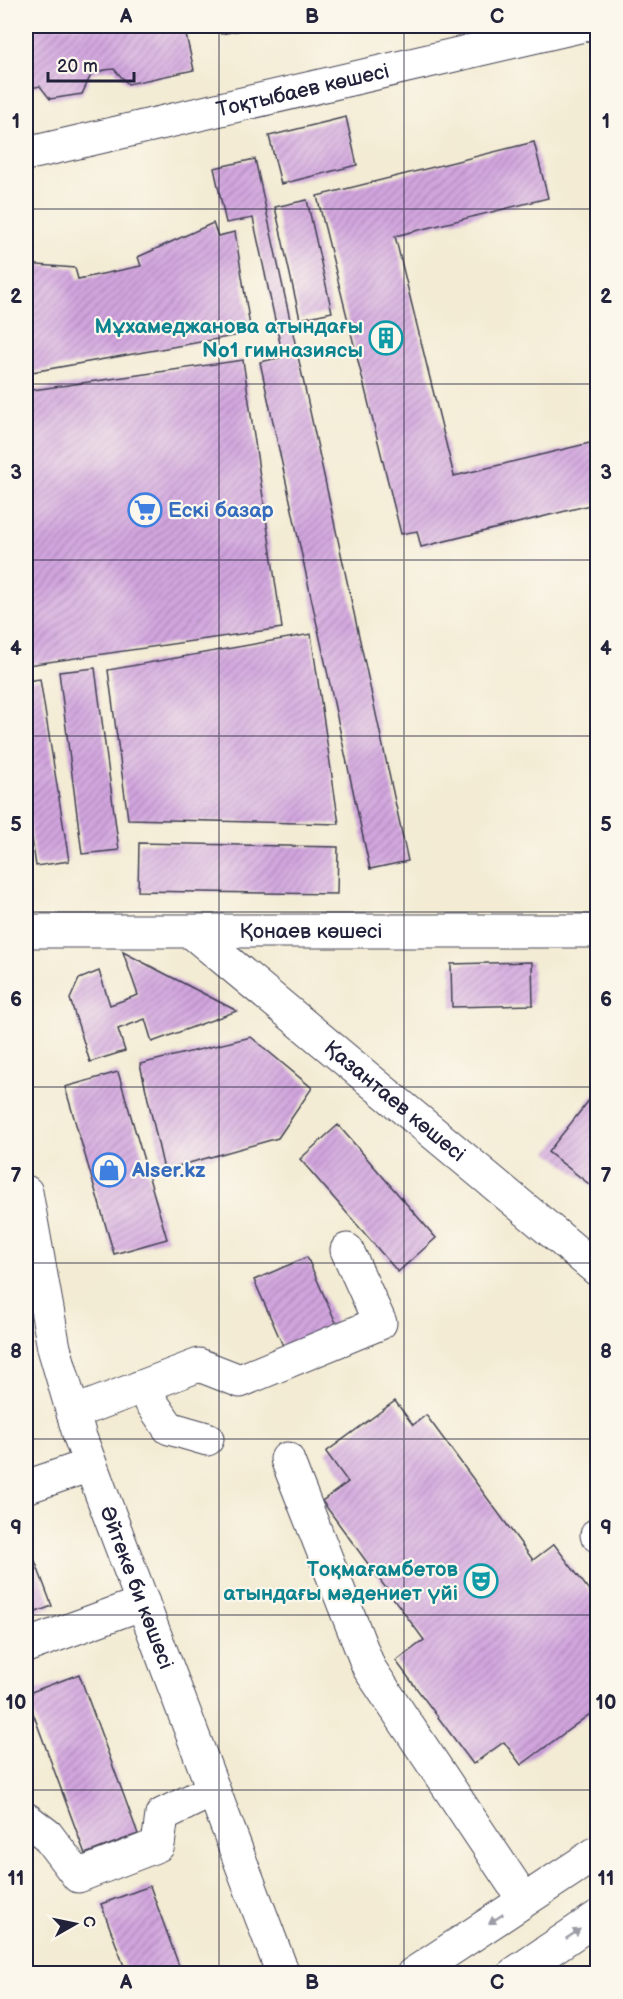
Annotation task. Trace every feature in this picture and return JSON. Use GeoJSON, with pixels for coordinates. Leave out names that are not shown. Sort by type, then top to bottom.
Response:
{"type":"FeatureCollection","features":[{"type":"Feature","properties":{"kind":"street","name":"Тоқтыбаев көшесі"},"geometry":{"type":"LineString","coordinates":[[26,154],[580,26]]}},
{"type":"Feature","properties":{"kind":"street","name":"Қонаев көшесі"},"geometry":{"type":"LineString","coordinates":[[26,931],[597,931]]}},
{"type":"Feature","properties":{"kind":"street","name":"Қазантаев көшесі"},"geometry":{"type":"LineString","coordinates":[[192,932],[597,1270]]}},
{"type":"Feature","properties":{"kind":"street","name":"Әйтеке би көшесі"},"geometry":{"type":"LineString","coordinates":[[26,1192],[54,1348],[90,1466],[283,1974]]}},
{"type":"Feature","properties":{"kind":"street"},"geometry":{"type":"LineString","coordinates":[[73,1413],[199,1365],[240,1380],[381,1323],[347,1250]]}},
{"type":"Feature","properties":{"kind":"street"},"geometry":{"type":"LineString","coordinates":[[141,1387],[169,1428],[207,1439]]}},
{"type":"Feature","properties":{"kind":"street"},"geometry":{"type":"LineString","coordinates":[[287,1459],[369,1668],[524,1900]]}},
{"type":"Feature","properties":{"kind":"street"},"geometry":{"type":"LineString","coordinates":[[26,1487],[90,1466]]}},
{"type":"Feature","properties":{"kind":"street"},"geometry":{"type":"LineString","coordinates":[[26,1646],[142,1603]]}},
{"type":"Feature","properties":{"kind":"street"},"geometry":{"type":"LineString","coordinates":[[26,1819],[46,1835],[78,1876],[158,1845],[162,1815],[213,1790]]}},
{"type":"Feature","properties":{"kind":"street"},"geometry":{"type":"LineString","coordinates":[[413,1974],[597,1852]]}},
{"type":"Feature","properties":{"kind":"street"},"geometry":{"type":"LineString","coordinates":[[514,1974],[597,1917]]}},
{"type":"Feature","properties":{"kind":"building"},"geometry":{"type":"Polygon","coordinates":[[[26,26],[184,26],[194,70],[128,84],[114,69],[105,70],[92,73],[82,94],[50,99],[40,86],[26,89],[26,26]]]}},
{"type":"Feature","properties":{"kind":"building"},"geometry":{"type":"Polygon","coordinates":[[[219,26],[259,26],[259,27],[221,34],[219,26]]]}},
{"type":"Feature","properties":{"kind":"building"},"geometry":{"type":"Polygon","coordinates":[[[346,117],[357,165],[281,184],[269,136],[346,117]]]}},
{"type":"Feature","properties":{"kind":"building","name":"Мұхамеджанова атындағы No1 гимназиясы"},"geometry":{"type":"Polygon","coordinates":[[[534,142],[548,198],[395,236],[454,476],[598,441],[598,503],[421,547],[417,531],[401,534],[317,196],[534,142]]]}},
{"type":"Feature","properties":{"kind":"building"},"geometry":{"type":"Polygon","coordinates":[[[255,159],[408,861],[370,869],[260,362],[283,357],[253,218],[226,223],[214,168],[255,159]]]}},
{"type":"Feature","properties":{"kind":"building"},"geometry":{"type":"Polygon","coordinates":[[[307,200],[332,312],[300,319],[275,207],[307,200]]]}},
{"type":"Feature","properties":{"kind":"building"},"geometry":{"type":"Polygon","coordinates":[[[213,223],[218,236],[235,232],[251,333],[26,373],[26,264],[75,268],[78,279],[141,266],[138,257],[213,223]]]}},
{"type":"Feature","properties":{"kind":"building","name":"Ескі базар"},"geometry":{"type":"Polygon","coordinates":[[[243,360],[282,628],[28,665],[26,644],[26,391],[243,360]]]}},
{"type":"Feature","properties":{"kind":"building"},"geometry":{"type":"Polygon","coordinates":[[[311,634],[339,824],[128,819],[108,670],[311,634]]]}},
{"type":"Feature","properties":{"kind":"building"},"geometry":{"type":"Polygon","coordinates":[[[95,668],[119,850],[82,854],[59,672],[95,668]]]}},
{"type":"Feature","properties":{"kind":"building"},"geometry":{"type":"Polygon","coordinates":[[[40,679],[69,861],[36,866],[26,798],[26,681],[40,679]]]}},
{"type":"Feature","properties":{"kind":"building"},"geometry":{"type":"Polygon","coordinates":[[[139,843],[338,847],[337,894],[138,891],[139,843]]]}},
{"type":"Feature","properties":{"kind":"building"},"geometry":{"type":"Polygon","coordinates":[[[123,952],[237,1011],[152,1042],[145,1019],[118,1029],[125,1051],[90,1062],[70,999],[79,979],[99,971],[110,1005],[138,995],[123,952]]]}},
{"type":"Feature","properties":{"kind":"building"},"geometry":{"type":"Polygon","coordinates":[[[532,962],[533,1005],[452,1007],[451,964],[532,962]]]}},
{"type":"Feature","properties":{"kind":"building"},"geometry":{"type":"Polygon","coordinates":[[[251,1037],[312,1088],[278,1138],[164,1170],[140,1064],[251,1037]]]}},
{"type":"Feature","properties":{"kind":"building"},"geometry":{"type":"Polygon","coordinates":[[[118,1072],[167,1239],[114,1254],[65,1087],[118,1072]]]}},
{"type":"Feature","properties":{"kind":"building"},"geometry":{"type":"Polygon","coordinates":[[[598,1089],[598,1191],[548,1152],[598,1089]]]}},
{"type":"Feature","properties":{"kind":"building"},"geometry":{"type":"Polygon","coordinates":[[[338,1125],[436,1238],[398,1272],[300,1159],[338,1125]]]}},
{"type":"Feature","properties":{"kind":"building"},"geometry":{"type":"Polygon","coordinates":[[[307,1257],[337,1325],[284,1348],[254,1280],[307,1257]]]}},
{"type":"Feature","properties":{"kind":"building","name":"Тоқмағамбетов атындағы мәдениет үйі"},"geometry":{"type":"Polygon","coordinates":[[[395,1401],[413,1425],[426,1415],[533,1560],[554,1544],[598,1602],[598,1708],[521,1765],[504,1742],[473,1764],[396,1661],[424,1640],[322,1501],[348,1482],[326,1452],[395,1401]]]}},
{"type":"Feature","properties":{"kind":"building"},"geometry":{"type":"Polygon","coordinates":[[[26,1537],[52,1606],[26,1616],[26,1537]]]}},
{"type":"Feature","properties":{"kind":"building"},"geometry":{"type":"Polygon","coordinates":[[[79,1674],[138,1834],[85,1854],[26,1694],[79,1674]]]}},
{"type":"Feature","properties":{"kind":"building"},"geometry":{"type":"Polygon","coordinates":[[[150,1886],[182,1974],[127,1974],[101,1904],[150,1886]]]}},
{"type":"Feature","properties":{"kind":"place","name":"Мұхамеджанова атындағы No1 гимназиясы"},"geometry":{"type":"Point","coordinates":[386,338]}},
{"type":"Feature","properties":{"kind":"place","name":"Ескі базар"},"geometry":{"type":"Point","coordinates":[145,510]}},
{"type":"Feature","properties":{"kind":"place","name":"Alser.kz"},"geometry":{"type":"Point","coordinates":[109,1170]}},
{"type":"Feature","properties":{"kind":"place","name":"Тоқмағамбетов атындағы мәдениет үйі"},"geometry":{"type":"Point","coordinates":[481,1581]}}]}
